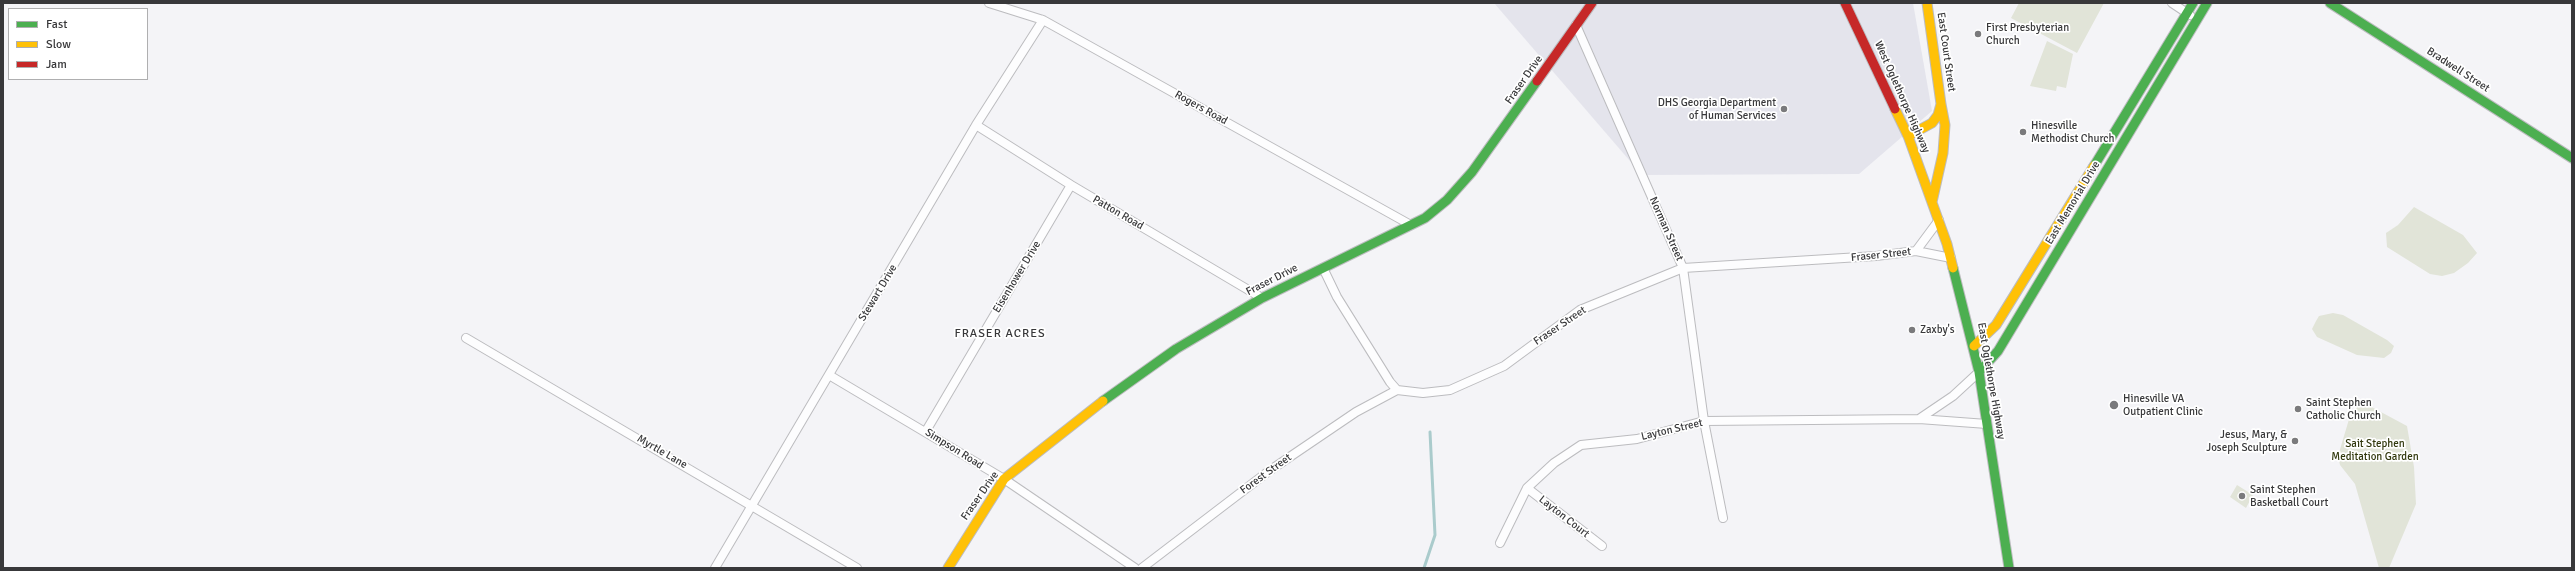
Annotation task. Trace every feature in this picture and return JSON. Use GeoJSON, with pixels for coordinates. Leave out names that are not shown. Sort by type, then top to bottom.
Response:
{"type":"FeatureCollection","features":[{"type":"Feature","properties":{"kind":"main road","name":"Fraser Drive"},"geometry":{"type":"LineString","coordinates":[[948,568],[1004,479],[1108,397],[1176,349],[1262,298],[1409,224],[1425,218],[1447,200],[1472,172],[1592,3]]}},
{"type":"Feature","properties":{"kind":"main road","name":"West Oglethorpe Highway"},"geometry":{"type":"LineString","coordinates":[[1845,3],[1908,136],[1932,202]]}},
{"type":"Feature","properties":{"kind":"main road","name":"East Court Street"},"geometry":{"type":"LineString","coordinates":[[1908,136],[1935,120],[1941,104],[1927,3]]}},
{"type":"Feature","properties":{"kind":"main road","name":"East Memorial Drive"},"geometry":{"type":"LineString","coordinates":[[1974,346],[1996,324],[2019,289],[2194,3]]}},
{"type":"Feature","properties":{"kind":"main road","name":"East Memorial Drive"},"geometry":{"type":"LineString","coordinates":[[1979,372],[1998,351],[2198,21],[2207,3]]}},
{"type":"Feature","properties":{"kind":"main road","name":"Bradwell Street"},"geometry":{"type":"LineString","coordinates":[[2330,3],[2572,158]]}},
{"type":"Feature","properties":{"kind":"main road"},"geometry":{"type":"LineString","coordinates":[[1932,202],[1943,153],[1945,125],[1941,104]]}},
{"type":"Feature","properties":{"kind":"main road","name":"East Oglethorpe Highway"},"geometry":{"type":"LineString","coordinates":[[1932,202],[1951,258],[1974,346],[2009,568]]}},
{"type":"Feature","properties":{"kind":"street","name":"Rogers Road"},"geometry":{"type":"LineString","coordinates":[[989,3],[1043,20],[1409,224]]}},
{"type":"Feature","properties":{"kind":"street"},"geometry":{"type":"LineString","coordinates":[[2172,3],[2198,21]]}},
{"type":"Feature","properties":{"kind":"street","name":"Stewart Drive"},"geometry":{"type":"LineString","coordinates":[[715,568],[976,125],[1043,20]]}},
{"type":"Feature","properties":{"kind":"street","name":"Norman Street"},"geometry":{"type":"LineString","coordinates":[[1576,25],[1683,268],[1704,422],[1723,518]]}},
{"type":"Feature","properties":{"kind":"street","name":"Patton Road"},"geometry":{"type":"LineString","coordinates":[[976,125],[1071,185],[1262,298]]}},
{"type":"Feature","properties":{"kind":"street","name":"Eisenhower Drive"},"geometry":{"type":"LineString","coordinates":[[926,431],[1071,185]]}},
{"type":"Feature","properties":{"kind":"street","name":"Fraser Street"},"geometry":{"type":"LineString","coordinates":[[1916,251],[1938,220]]}},
{"type":"Feature","properties":{"kind":"street","name":"Fraser Street"},"geometry":{"type":"LineString","coordinates":[[1397,390],[1423,393],[1450,390],[1463,385],[1504,366],[1580,310],[1683,268],[1868,257],[1916,251],[1951,258]]}},
{"type":"Feature","properties":{"kind":"street"},"geometry":{"type":"LineString","coordinates":[[1323,268],[1337,297],[1397,390]]}},
{"type":"Feature","properties":{"kind":"street","name":"Myrtle Lane"},"geometry":{"type":"LineString","coordinates":[[466,338],[857,568]]}},
{"type":"Feature","properties":{"kind":"street"},"geometry":{"type":"LineString","coordinates":[[1919,419],[1953,396],[1979,372]]}},
{"type":"Feature","properties":{"kind":"street","name":"Simpson Road"},"geometry":{"type":"LineString","coordinates":[[829,375],[926,431],[1004,479],[1135,568]]}},
{"type":"Feature","properties":{"kind":"street","name":"Forest Street"},"geometry":{"type":"LineString","coordinates":[[1142,568],[1269,471],[1356,412],[1397,390]]}},
{"type":"Feature","properties":{"kind":"street","name":"Layton Street"},"geometry":{"type":"LineString","coordinates":[[1500,543],[1526,488],[1554,463],[1581,445],[1636,438],[1704,422],[1919,419],[1987,424]]}},
{"type":"Feature","properties":{"kind":"street","name":"Layton Court"},"geometry":{"type":"LineString","coordinates":[[1526,488],[1602,546]]}},
{"type":"Feature","properties":{"kind":"shaded area"},"geometry":{"type":"Polygon","coordinates":[[[1494,3],[1913,3],[1932,111],[1859,174],[1642,175],[1494,3]]]}},
{"type":"Feature","properties":{"kind":"green space"},"geometry":{"type":"Polygon","coordinates":[[[2019,3],[2104,3],[2077,53],[2011,18],[2019,3]]]}},
{"type":"Feature","properties":{"kind":"green space"},"geometry":{"type":"Polygon","coordinates":[[[2047,41],[2073,54],[2066,88],[2057,86],[2056,91],[2030,86],[2047,41]]]}},
{"type":"Feature","properties":{"kind":"green space"},"geometry":{"type":"Polygon","coordinates":[[[2414,207],[2463,235],[2477,253],[2468,263],[2454,273],[2442,276],[2430,274],[2387,247],[2386,233],[2398,225],[2414,207]]]}},
{"type":"Feature","properties":{"kind":"green space"},"geometry":{"type":"Polygon","coordinates":[[[2333,313],[2343,315],[2387,340],[2394,346],[2391,353],[2384,358],[2357,355],[2317,337],[2312,329],[2319,316],[2333,313]]]}},
{"type":"Feature","properties":{"kind":"green space","name":"Sait Stephen Meditation Garden"},"geometry":{"type":"Polygon","coordinates":[[[2366,404],[2407,426],[2414,467],[2416,504],[2389,568],[2379,568],[2355,484],[2340,465],[2338,456],[2350,416],[2358,406],[2366,404]]]}},
{"type":"Feature","properties":{"kind":"green space","name":"Saint Stephen Basketball Court"},"geometry":{"type":"Polygon","coordinates":[[[2237,485],[2253,495],[2246,508],[2230,497],[2237,485]]]}},
{"type":"Feature","properties":{"kind":"waterway"},"geometry":{"type":"LineString","coordinates":[[1424,568],[1435,535],[1430,432]]}},
{"type":"Feature","properties":{"kind":"traffic: fast"},"geometry":{"type":"LineString","coordinates":[[2094,166],[2193,3]]}},
{"type":"Feature","properties":{"kind":"traffic: fast"},"geometry":{"type":"LineString","coordinates":[[1979,372],[1998,351],[2207,3]]}},
{"type":"Feature","properties":{"kind":"traffic: fast"},"geometry":{"type":"LineString","coordinates":[[2330,3],[2572,158]]}},
{"type":"Feature","properties":{"kind":"traffic: fast"},"geometry":{"type":"LineString","coordinates":[[1103,401],[1176,349],[1262,298],[1425,218],[1447,200],[1472,172],[1537,81]]}},
{"type":"Feature","properties":{"kind":"traffic: fast"},"geometry":{"type":"LineString","coordinates":[[1953,268],[1979,372],[2009,568]]}},
{"type":"Feature","properties":{"kind":"traffic: slow"},"geometry":{"type":"LineString","coordinates":[[1908,136],[1932,123],[1938,115],[1941,104],[1927,3]]}},
{"type":"Feature","properties":{"kind":"traffic: slow"},"geometry":{"type":"LineString","coordinates":[[1932,202],[1943,153],[1945,125],[1941,104]]}},
{"type":"Feature","properties":{"kind":"traffic: slow"},"geometry":{"type":"LineString","coordinates":[[1895,109],[1908,136],[1947,244],[1953,268]]}},
{"type":"Feature","properties":{"kind":"traffic: slow"},"geometry":{"type":"LineString","coordinates":[[1974,346],[1996,325],[2094,166]]}},
{"type":"Feature","properties":{"kind":"traffic: slow"},"geometry":{"type":"LineString","coordinates":[[948,568],[1004,479],[1103,401]]}},
{"type":"Feature","properties":{"kind":"traffic: jam"},"geometry":{"type":"LineString","coordinates":[[1537,81],[1592,3]]}},
{"type":"Feature","properties":{"kind":"traffic: jam"},"geometry":{"type":"LineString","coordinates":[[1845,3],[1895,109]]}},
{"type":"Feature","properties":{"kind":"place","name":"First Presbyterian Church"},"geometry":{"type":"Point","coordinates":[1978,34]}},
{"type":"Feature","properties":{"kind":"place","name":"DHS Georgia Department of Human Services"},"geometry":{"type":"Point","coordinates":[1784,109]}},
{"type":"Feature","properties":{"kind":"place","name":"Hinesville Methodist Church"},"geometry":{"type":"Point","coordinates":[2023,132]}},
{"type":"Feature","properties":{"kind":"place","name":"Zaxby's"},"geometry":{"type":"Point","coordinates":[1912,330]}},
{"type":"Feature","properties":{"kind":"place","name":"Hinesville VA Outpatient Clinic"},"geometry":{"type":"Point","coordinates":[2114,405]}},
{"type":"Feature","properties":{"kind":"place","name":"Saint Stephen Catholic Church"},"geometry":{"type":"Point","coordinates":[2298,409]}},
{"type":"Feature","properties":{"kind":"place","name":"Jesus, Mary, & Joseph Sculpture"},"geometry":{"type":"Point","coordinates":[2295,441]}},
{"type":"Feature","properties":{"kind":"place","name":"Saint Stephen Basketball Court"},"geometry":{"type":"Point","coordinates":[2242,496]}},
{"type":"Feature","properties":{"kind":"district","name":"FRASER ACRES"},"geometry":{"type":"Point","coordinates":[1000,334]}}]}
